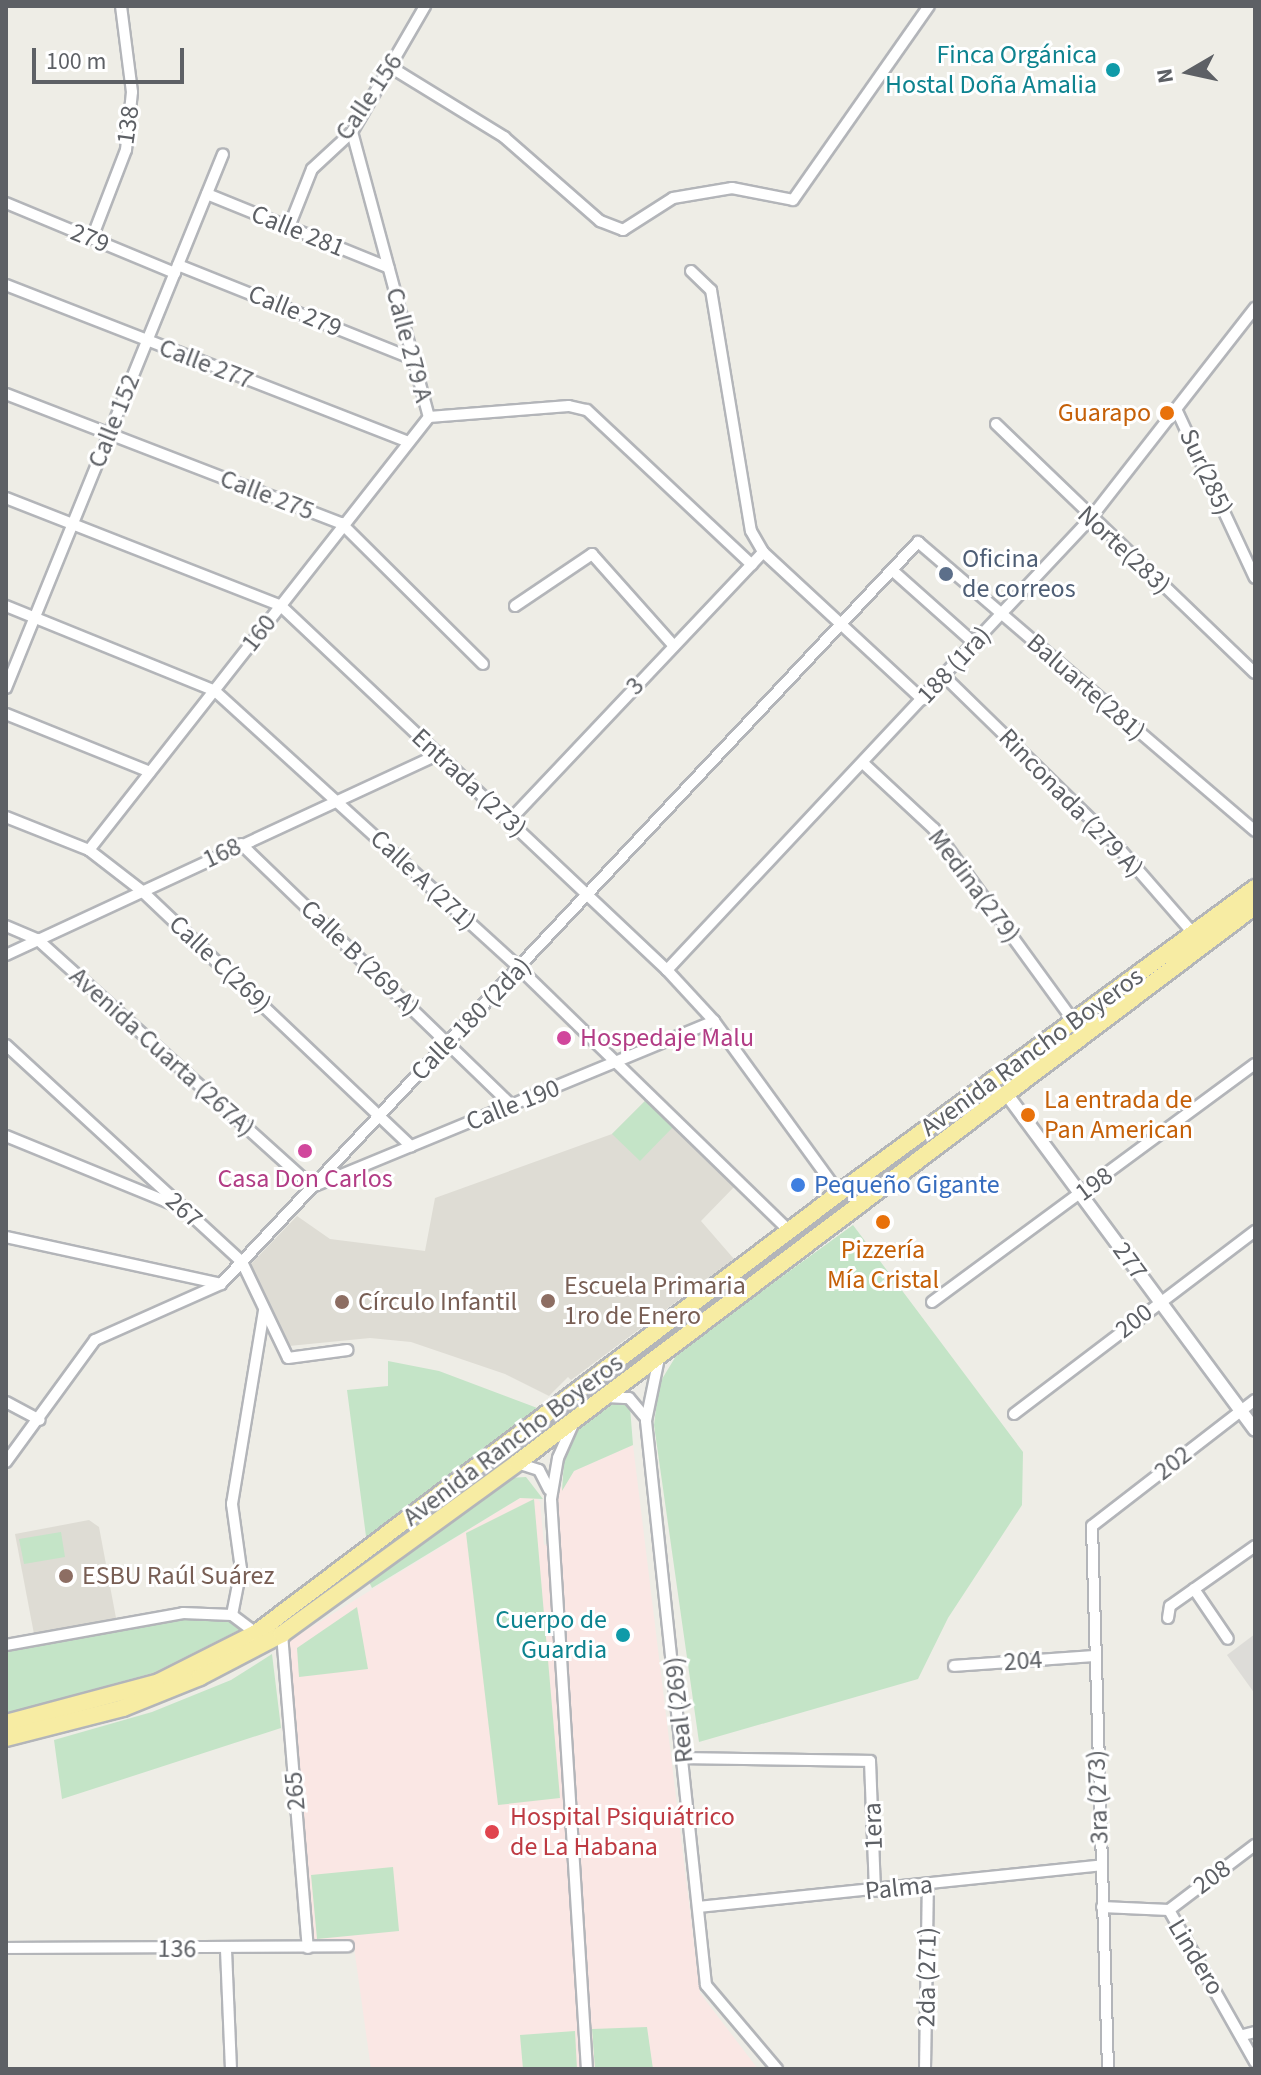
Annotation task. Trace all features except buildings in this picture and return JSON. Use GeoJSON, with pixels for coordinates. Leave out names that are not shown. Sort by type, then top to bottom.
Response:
{"type":"FeatureCollection","features":[{"type":"Feature","properties":{"kind":"highway","name":"Avenida Rancho Boyeros"},"geometry":{"type":"LineString","coordinates":[[6,1723],[159,1682],[256,1633],[839,1193],[1255,888]]}},
{"type":"Feature","properties":{"kind":"highway","name":"Avenida Rancho Boyeros"},"geometry":{"type":"LineString","coordinates":[[6,1738],[136,1703],[282,1634],[517,1463],[673,1341],[1255,906]]}},
{"type":"Feature","properties":{"kind":"street","name":"138"},"geometry":{"type":"LineString","coordinates":[[92,238],[126,150],[132,92],[121,6]]}},
{"type":"Feature","properties":{"kind":"street","name":"Calle 156"},"geometry":{"type":"LineString","coordinates":[[289,227],[312,169],[352,132],[392,68],[425,6]]}},
{"type":"Feature","properties":{"kind":"street"},"geometry":{"type":"LineString","coordinates":[[392,68],[504,137],[600,221],[623,230],[673,198],[732,188],[793,200],[929,6]]}},
{"type":"Feature","properties":{"kind":"street","name":"Calle 279 A"},"geometry":{"type":"LineString","coordinates":[[352,132],[429,417],[569,406],[587,410],[752,565]]}},
{"type":"Feature","properties":{"kind":"street","name":"Calle 152"},"geometry":{"type":"LineString","coordinates":[[6,688],[223,154]]}},
{"type":"Feature","properties":{"kind":"street","name":"Calle 281"},"geometry":{"type":"LineString","coordinates":[[207,194],[389,268]]}},
{"type":"Feature","properties":{"kind":"street","name":"279"},"geometry":{"type":"LineString","coordinates":[[6,203],[177,269]]}},
{"type":"Feature","properties":{"kind":"street","name":"Calle 279"},"geometry":{"type":"LineString","coordinates":[[177,269],[411,358]]}},
{"type":"Feature","properties":{"kind":"street"},"geometry":{"type":"LineString","coordinates":[[691,271],[711,290],[751,531],[763,552],[922,699]]}},
{"type":"Feature","properties":{"kind":"street","name":"Calle 277"},"geometry":{"type":"LineString","coordinates":[[6,285],[406,441]]}},
{"type":"Feature","properties":{"kind":"street","name":"188 (1ra)"},"geometry":{"type":"LineString","coordinates":[[667,970],[1090,519],[1255,308]]}},
{"type":"Feature","properties":{"kind":"street","name":"Calle 275"},"geometry":{"type":"LineString","coordinates":[[6,394],[341,523],[483,664]]}},
{"type":"Feature","properties":{"kind":"street","name":"Sur(285)"},"geometry":{"type":"LineString","coordinates":[[1177,411],[1255,578]]}},
{"type":"Feature","properties":{"kind":"street","name":"160"},"geometry":{"type":"LineString","coordinates":[[89,850],[281,606],[341,523],[429,417]]}},
{"type":"Feature","properties":{"kind":"street","name":"Norte(283)"},"geometry":{"type":"LineString","coordinates":[[996,424],[1090,519],[1255,673]]}},
{"type":"Feature","properties":{"kind":"street","name":"Entrada (273)"},"geometry":{"type":"LineString","coordinates":[[6,498],[281,606],[667,970],[714,1021],[839,1193]]}},
{"type":"Feature","properties":{"kind":"street","name":"Baluarte(281)"},"geometry":{"type":"LineString","coordinates":[[918,542],[1255,831]]}},
{"type":"Feature","properties":{"kind":"street","name":"Calle 180 (2da)"},"geometry":{"type":"LineString","coordinates":[[6,1462],[40,1420],[95,1340],[221,1284],[918,542]]}},
{"type":"Feature","properties":{"kind":"street","name":"3"},"geometry":{"type":"LineString","coordinates":[[509,821],[763,552]]}},
{"type":"Feature","properties":{"kind":"street"},"geometry":{"type":"LineString","coordinates":[[515,606],[592,554],[674,646]]}},
{"type":"Feature","properties":{"kind":"street"},"geometry":{"type":"LineString","coordinates":[[892,570],[975,644]]}},
{"type":"Feature","properties":{"kind":"street","name":"Calle A (271)"},"geometry":{"type":"LineString","coordinates":[[6,606],[215,691],[520,969],[789,1231]]}},
{"type":"Feature","properties":{"kind":"street","name":"Rinconada (279 A)"},"geometry":{"type":"LineString","coordinates":[[945,677],[1111,839],[1193,933]]}},
{"type":"Feature","properties":{"kind":"street"},"geometry":{"type":"LineString","coordinates":[[6,714],[150,772]]}},
{"type":"Feature","properties":{"kind":"street","name":"168"},"geometry":{"type":"LineString","coordinates":[[6,955],[439,754]]}},
{"type":"Feature","properties":{"kind":"street","name":"Medina(279)"},"geometry":{"type":"LineString","coordinates":[[863,763],[934,829],[1073,1020]]}},
{"type":"Feature","properties":{"kind":"street","name":"Calle C(269)"},"geometry":{"type":"LineString","coordinates":[[6,817],[89,850],[142,891],[411,1146]]}},
{"type":"Feature","properties":{"kind":"street","name":"Calle B (269 A)"},"geometry":{"type":"LineString","coordinates":[[241,844],[512,1106]]}},
{"type":"Feature","properties":{"kind":"street","name":"Avenida Cuarta (267A)"},"geometry":{"type":"LineString","coordinates":[[6,926],[37,939],[312,1187]]}},
{"type":"Feature","properties":{"kind":"street","name":"Calle 190"},"geometry":{"type":"LineString","coordinates":[[312,1187],[714,1021]]}},
{"type":"Feature","properties":{"kind":"street","name":"267"},"geometry":{"type":"LineString","coordinates":[[6,1045],[242,1262],[288,1358],[347,1350]]}},
{"type":"Feature","properties":{"kind":"street","name":"198"},"geometry":{"type":"LineString","coordinates":[[932,1302],[1255,1064]]}},
{"type":"Feature","properties":{"kind":"street","name":"277"},"geometry":{"type":"LineString","coordinates":[[1005,1092],[1255,1430]]}},
{"type":"Feature","properties":{"kind":"street"},"geometry":{"type":"LineString","coordinates":[[6,1136],[179,1206]]}},
{"type":"Feature","properties":{"kind":"street","name":"200"},"geometry":{"type":"LineString","coordinates":[[1014,1414],[1255,1231]]}},
{"type":"Feature","properties":{"kind":"street"},"geometry":{"type":"LineString","coordinates":[[6,1237],[221,1284]]}},
{"type":"Feature","properties":{"kind":"street"},"geometry":{"type":"LineString","coordinates":[[232,1615],[241,1569],[232,1504],[265,1310]]}},
{"type":"Feature","properties":{"kind":"street","name":"Real (269)"},"geometry":{"type":"LineString","coordinates":[[673,1341],[652,1375],[646,1421],[706,1985],[777,2069]]}},
{"type":"Feature","properties":{"kind":"street"},"geometry":{"type":"LineString","coordinates":[[595,1403],[613,1396],[629,1398],[646,1421]]}},
{"type":"Feature","properties":{"kind":"street","name":"202"},"geometry":{"type":"LineString","coordinates":[[1092,1526],[1255,1400]]}},
{"type":"Feature","properties":{"kind":"street"},"geometry":{"type":"LineString","coordinates":[[6,1402],[40,1420]]}},
{"type":"Feature","properties":{"kind":"street"},"geometry":{"type":"LineString","coordinates":[[577,1417],[558,1458],[551,1499],[587,2069]]}},
{"type":"Feature","properties":{"kind":"street"},"geometry":{"type":"LineString","coordinates":[[517,1463],[539,1470],[551,1499]]}},
{"type":"Feature","properties":{"kind":"street","name":"3ra (273)"},"geometry":{"type":"LineString","coordinates":[[1092,1526],[1093,1656],[1108,2069]]}},
{"type":"Feature","properties":{"kind":"street"},"geometry":{"type":"LineString","coordinates":[[1168,1618],[1170,1606],[1255,1546]]}},
{"type":"Feature","properties":{"kind":"street"},"geometry":{"type":"LineString","coordinates":[[1194,1589],[1228,1639]]}},
{"type":"Feature","properties":{"kind":"street"},"geometry":{"type":"LineString","coordinates":[[6,1645],[183,1613],[232,1615],[256,1633]]}},
{"type":"Feature","properties":{"kind":"street","name":"265"},"geometry":{"type":"LineString","coordinates":[[282,1634],[308,1948]]}},
{"type":"Feature","properties":{"kind":"street","name":"204"},"geometry":{"type":"LineString","coordinates":[[954,1666],[1093,1656]]}},
{"type":"Feature","properties":{"kind":"street","name":"1era"},"geometry":{"type":"LineString","coordinates":[[684,1758],[870,1761],[875,1891]]}},
{"type":"Feature","properties":{"kind":"street","name":"208"},"geometry":{"type":"LineString","coordinates":[[1169,1910],[1255,1845]]}},
{"type":"Feature","properties":{"kind":"street","name":"Palma"},"geometry":{"type":"LineString","coordinates":[[698,1907],[875,1891],[1101,1865]]}},
{"type":"Feature","properties":{"kind":"street","name":"2da (271)"},"geometry":{"type":"LineString","coordinates":[[925,2069],[928,1885]]}},
{"type":"Feature","properties":{"kind":"street","name":"Lindero"},"geometry":{"type":"LineString","coordinates":[[1102,1907],[1169,1910],[1243,2035],[1255,2062]]}},
{"type":"Feature","properties":{"kind":"street","name":"136"},"geometry":{"type":"LineString","coordinates":[[6,1948],[226,1950],[348,1946]]}},
{"type":"Feature","properties":{"kind":"street"},"geometry":{"type":"LineString","coordinates":[[226,1950],[231,2069]]}},
{"type":"Feature","properties":{"kind":"street"},"geometry":{"type":"LineString","coordinates":[[1243,2035],[1255,2032]]}},
{"type":"Feature","properties":{"kind":"shaded area","name":"Escuela Primaria 1ro de Enero"},"geometry":{"type":"Polygon","coordinates":[[[647,1099],[735,1186],[701,1221],[734,1259],[571,1380],[568,1377],[549,1396],[505,1374],[411,1342],[370,1338],[289,1346],[249,1266],[297,1216],[330,1239],[425,1251],[435,1198],[612,1134],[647,1099]]]}},
{"type":"Feature","properties":{"kind":"shaded area","name":"Hospital Psiquiátrico de La Habana"},"geometry":{"type":"Polygon","coordinates":[[[633,1445],[700,1993],[758,2069],[371,2069],[353,1940],[312,1941],[287,1642],[520,1498],[534,1496],[540,1502],[544,1545],[559,1542],[558,1492],[574,1471],[633,1445]]]}},
{"type":"Feature","properties":{"kind":"shaded area","name":"ESBU Raúl Suárez"},"geometry":{"type":"Polygon","coordinates":[[[89,1520],[99,1527],[116,1618],[34,1634],[15,1534],[89,1520]]]}},
{"type":"Feature","properties":{"kind":"shaded area"},"geometry":{"type":"Polygon","coordinates":[[[1255,1634],[1255,1694],[1227,1655],[1255,1634]]]}},
{"type":"Feature","properties":{"kind":"green space"},"geometry":{"type":"Polygon","coordinates":[[[647,1099],[674,1126],[640,1161],[612,1134],[647,1099]]]}},
{"type":"Feature","properties":{"kind":"green space"},"geometry":{"type":"Polygon","coordinates":[[[853,1225],[1023,1452],[1022,1505],[948,1618],[918,1679],[699,1742],[654,1425],[659,1384],[679,1351],[853,1225]]]}},
{"type":"Feature","properties":{"kind":"green space"},"geometry":{"type":"Polygon","coordinates":[[[388,1361],[439,1371],[540,1409],[367,1544],[347,1390],[388,1386],[388,1361]]]}},
{"type":"Feature","properties":{"kind":"green space"},"geometry":{"type":"Polygon","coordinates":[[[621,1403],[630,1407],[633,1445],[574,1471],[562,1491],[564,1461],[576,1431],[602,1406],[621,1403]]]}},
{"type":"Feature","properties":{"kind":"green space"},"geometry":{"type":"Polygon","coordinates":[[[526,1477],[543,1499],[520,1498],[372,1588],[369,1582],[508,1478],[526,1477]]]}},
{"type":"Feature","properties":{"kind":"green space"},"geometry":{"type":"Polygon","coordinates":[[[534,1499],[560,1798],[498,1805],[466,1533],[534,1499]]]}},
{"type":"Feature","properties":{"kind":"green space"},"geometry":{"type":"Polygon","coordinates":[[[61,1532],[65,1557],[24,1564],[19,1539],[61,1532]]]}},
{"type":"Feature","properties":{"kind":"green space"},"geometry":{"type":"Polygon","coordinates":[[[357,1607],[368,1669],[299,1677],[297,1648],[357,1607]]]}},
{"type":"Feature","properties":{"kind":"green space"},"geometry":{"type":"Polygon","coordinates":[[[183,1616],[237,1621],[245,1627],[153,1673],[6,1713],[6,1652],[183,1616]]]}},
{"type":"Feature","properties":{"kind":"green space"},"geometry":{"type":"Polygon","coordinates":[[[272,1654],[281,1728],[62,1799],[54,1740],[152,1712],[231,1680],[272,1654]]]}},
{"type":"Feature","properties":{"kind":"green space"},"geometry":{"type":"Polygon","coordinates":[[[393,1867],[399,1931],[317,1939],[311,1875],[393,1867]]]}},
{"type":"Feature","properties":{"kind":"green space"},"geometry":{"type":"Polygon","coordinates":[[[647,2027],[653,2069],[595,2069],[592,2029],[647,2027]]]}},
{"type":"Feature","properties":{"kind":"green space"},"geometry":{"type":"Polygon","coordinates":[[[575,2031],[577,2069],[523,2069],[520,2035],[575,2031]]]}},
{"type":"Feature","properties":{"kind":"place","name":"Finca Orgánica Hostal Doña Amalia"},"geometry":{"type":"Point","coordinates":[1113,70]}},
{"type":"Feature","properties":{"kind":"place","name":"Guarapo"},"geometry":{"type":"Point","coordinates":[1167,413]}},
{"type":"Feature","properties":{"kind":"place","name":"Oficina de correos"},"geometry":{"type":"Point","coordinates":[946,574]}},
{"type":"Feature","properties":{"kind":"place","name":"Hospedaje Malu"},"geometry":{"type":"Point","coordinates":[564,1038]}},
{"type":"Feature","properties":{"kind":"place","name":"La entrada de Pan American"},"geometry":{"type":"Point","coordinates":[1028,1115]}},
{"type":"Feature","properties":{"kind":"place","name":"Casa Don Carlos"},"geometry":{"type":"Point","coordinates":[305,1151]}},
{"type":"Feature","properties":{"kind":"place","name":"Pequeño Gigante"},"geometry":{"type":"Point","coordinates":[798,1185]}},
{"type":"Feature","properties":{"kind":"place","name":"Pizzería Mía Cristal"},"geometry":{"type":"Point","coordinates":[883,1222]}},
{"type":"Feature","properties":{"kind":"place","name":"Escuela Primaria 1ro de Enero"},"geometry":{"type":"Point","coordinates":[548,1301]}},
{"type":"Feature","properties":{"kind":"place","name":"Círculo Infantil"},"geometry":{"type":"Point","coordinates":[342,1302]}},
{"type":"Feature","properties":{"kind":"place","name":"ESBU Raúl Suárez"},"geometry":{"type":"Point","coordinates":[66,1576]}},
{"type":"Feature","properties":{"kind":"place","name":"Cuerpo de Guardia"},"geometry":{"type":"Point","coordinates":[623,1635]}},
{"type":"Feature","properties":{"kind":"place","name":"Hospital Psiquiátrico de La Habana"},"geometry":{"type":"Point","coordinates":[492,1832]}}]}
